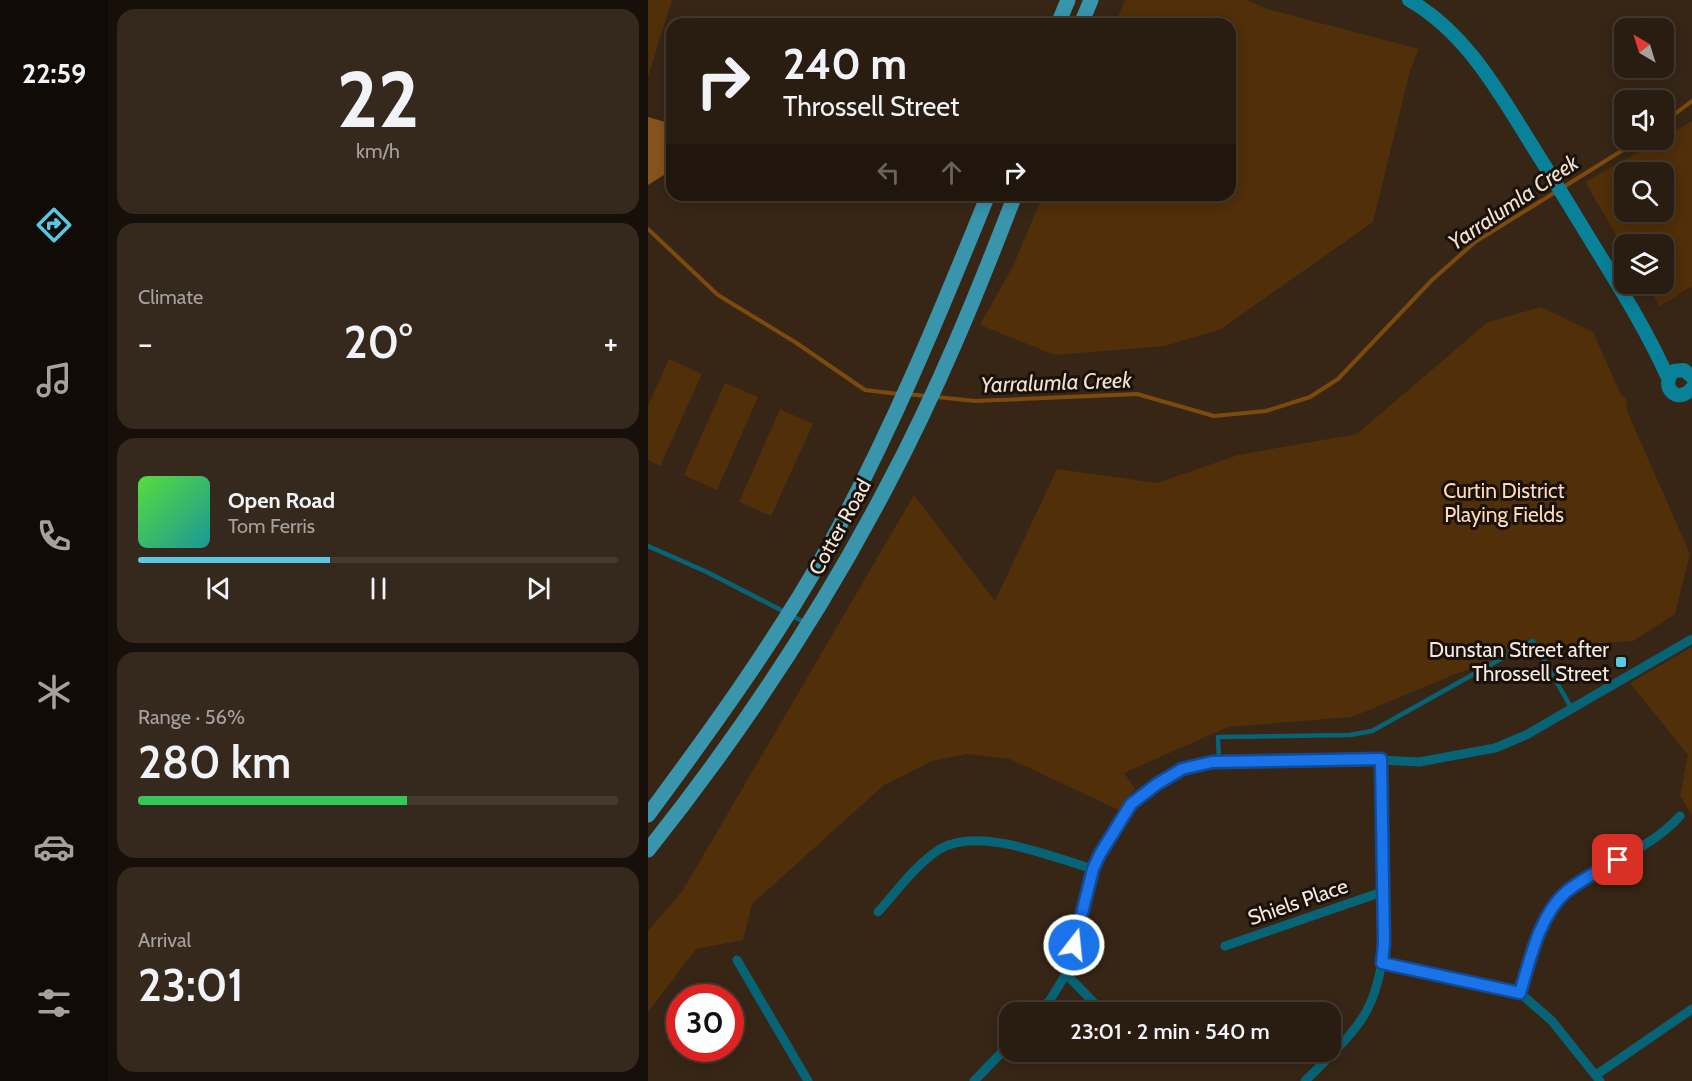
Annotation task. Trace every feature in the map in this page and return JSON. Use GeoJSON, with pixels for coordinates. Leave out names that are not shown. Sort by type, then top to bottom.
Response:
{"type":"FeatureCollection","features":[{"type":"Feature","properties":{"kind":"main road"},"geometry":{"type":"LineString","coordinates":[[1060,18],[1068,0]]}},
{"type":"Feature","properties":{"kind":"main road"},"geometry":{"type":"LineString","coordinates":[[1084,18],[1091,0]]}},
{"type":"Feature","properties":{"kind":"main road"},"geometry":{"type":"LineString","coordinates":[[1410,0],[1448,30],[1481,66],[1549,172],[1653,343],[1668,378],[1669,389],[1684,398],[1692,408]]}},
{"type":"Feature","properties":{"kind":"main road","name":"Cotter Road"},"geometry":{"type":"LineString","coordinates":[[648,814],[698,748],[788,614],[826,550],[895,414],[950,290],[986,201]]}},
{"type":"Feature","properties":{"kind":"main road","name":"Cotter Road"},"geometry":{"type":"LineString","coordinates":[[648,850],[733,738],[808,624],[854,548],[888,484],[970,311],[1013,201]]}},
{"type":"Feature","properties":{"kind":"main road"},"geometry":{"type":"LineString","coordinates":[[1653,343],[1686,373]]}},
{"type":"Feature","properties":{"kind":"main road"},"geometry":{"type":"LineString","coordinates":[[1668,378],[1674,371],[1686,373]]}},
{"type":"Feature","properties":{"kind":"main road"},"geometry":{"type":"LineString","coordinates":[[1678,395],[1687,394],[1692,388]]}},
{"type":"Feature","properties":{"kind":"street"},"geometry":{"type":"LineString","coordinates":[[1048,1002],[1066,974],[1093,869],[1114,830],[1131,804],[1182,769],[1219,761],[1381,759],[1419,762],[1495,748],[1526,735],[1692,639]]}},
{"type":"Feature","properties":{"kind":"street"},"geometry":{"type":"LineString","coordinates":[[1305,1081],[1361,1021],[1375,988],[1382,963],[1381,759]]}},
{"type":"Feature","properties":{"kind":"street"},"geometry":{"type":"LineString","coordinates":[[1520,993],[1541,932],[1551,912],[1565,893],[1586,877],[1650,843],[1669,829],[1680,816]]}},
{"type":"Feature","properties":{"kind":"street"},"geometry":{"type":"LineString","coordinates":[[878,912],[928,858],[949,844],[964,841],[979,839],[1001,842],[1093,869]]}},
{"type":"Feature","properties":{"kind":"street","name":"Shiels Place"},"geometry":{"type":"LineString","coordinates":[[1225,946],[1382,892]]}},
{"type":"Feature","properties":{"kind":"street"},"geometry":{"type":"LineString","coordinates":[[737,960],[808,1081]]}},
{"type":"Feature","properties":{"kind":"street"},"geometry":{"type":"LineString","coordinates":[[1382,963],[1520,993],[1552,1021],[1598,1078],[1692,1009]]}},
{"type":"Feature","properties":{"kind":"street"},"geometry":{"type":"LineString","coordinates":[[1066,974],[1093,1002]]}},
{"type":"Feature","properties":{"kind":"street"},"geometry":{"type":"LineString","coordinates":[[974,1081],[999,1055]]}},
{"type":"Feature","properties":{"kind":"lane"},"geometry":{"type":"LineString","coordinates":[[648,546],[707,572],[808,624]]}},
{"type":"Feature","properties":{"kind":"lane"},"geometry":{"type":"LineString","coordinates":[[1219,761],[1218,737],[1350,735],[1372,731],[1533,640],[1572,709]]}},
{"type":"Feature","properties":{"kind":"green space"},"geometry":{"type":"Polygon","coordinates":[[[648,0],[672,0],[666,18],[648,77],[648,0]]]}},
{"type":"Feature","properties":{"kind":"green space"},"geometry":{"type":"Polygon","coordinates":[[[1125,0],[1247,0],[1267,9],[1419,49],[1410,71],[1373,222],[1221,329],[1165,346],[1055,355],[980,325],[1014,264],[1040,201],[1236,201],[1236,18],[1118,18],[1125,0]]]}},
{"type":"Feature","properties":{"kind":"green space"},"geometry":{"type":"Polygon","coordinates":[[[1692,121],[1692,286],[1660,306],[1652,294],[1674,294],[1674,234],[1616,234],[1585,182],[1614,166],[1614,222],[1674,222],[1674,162],[1621,162],[1642,150],[1674,150],[1674,131],[1692,121]]]}},
{"type":"Feature","properties":{"kind":"green space","name":"Curtin District Playing Fields"},"geometry":{"type":"Polygon","coordinates":[[[1541,307],[1593,332],[1621,395],[1626,398],[1627,411],[1690,554],[1675,614],[1633,641],[1536,647],[1453,675],[1352,717],[1228,727],[1124,773],[1135,788],[1119,810],[1010,759],[967,754],[932,761],[884,785],[752,904],[743,940],[696,949],[669,984],[666,984],[666,988],[648,1012],[648,931],[683,890],[914,495],[995,601],[1057,469],[1157,483],[1238,455],[1357,434],[1488,322],[1541,307]]]}},
{"type":"Feature","properties":{"kind":"green space"},"geometry":{"type":"Polygon","coordinates":[[[669,359],[702,374],[660,466],[648,460],[648,406],[669,359]]]}},
{"type":"Feature","properties":{"kind":"green space"},"geometry":{"type":"Polygon","coordinates":[[[725,383],[758,397],[717,490],[684,475],[725,383]]]}},
{"type":"Feature","properties":{"kind":"green space"},"geometry":{"type":"Polygon","coordinates":[[[780,409],[813,424],[771,516],[739,502],[780,409]]]}},
{"type":"Feature","properties":{"kind":"green space"},"geometry":{"type":"Polygon","coordinates":[[[1692,647],[1692,815],[1680,796],[1688,755],[1630,683],[1692,647]]]}},
{"type":"Feature","properties":{"kind":"shaded area"},"geometry":{"type":"Polygon","coordinates":[[[648,117],[666,122],[666,174],[648,185],[648,117]]]}},
{"type":"Feature","properties":{"kind":"waterway","name":"Yarralumla Creek"},"geometry":{"type":"LineString","coordinates":[[1674,114],[1692,101]]}},
{"type":"Feature","properties":{"kind":"waterway","name":"Yarralumla Creek"},"geometry":{"type":"LineString","coordinates":[[937,397],[975,401],[1137,394],[1214,416],[1266,411],[1310,397],[1338,379],[1432,280],[1475,242],[1623,150]]}},
{"type":"Feature","properties":{"kind":"waterway","name":"Yarralumla Creek"},"geometry":{"type":"LineString","coordinates":[[648,229],[718,295],[795,342],[865,390],[899,394]]}},
{"type":"Feature","properties":{"kind":"waterway","name":"Yarralumla Creek"},"geometry":{"type":"LineString","coordinates":[[907,394],[926,396]]}},
{"type":"Feature","properties":{"kind":"place","name":"Dunstan Street after Throssell Street"},"geometry":{"type":"Point","coordinates":[1621,662]}},
{"type":"Feature","properties":{"kind":"route"},"geometry":{"type":"LineString","coordinates":[[1074,945],[1093,869],[1131,804],[1182,769],[1212,762],[1381,759],[1384,943],[1382,963],[1520,993],[1541,932],[1551,912],[1565,893],[1586,877],[1618,860]]}}]}
